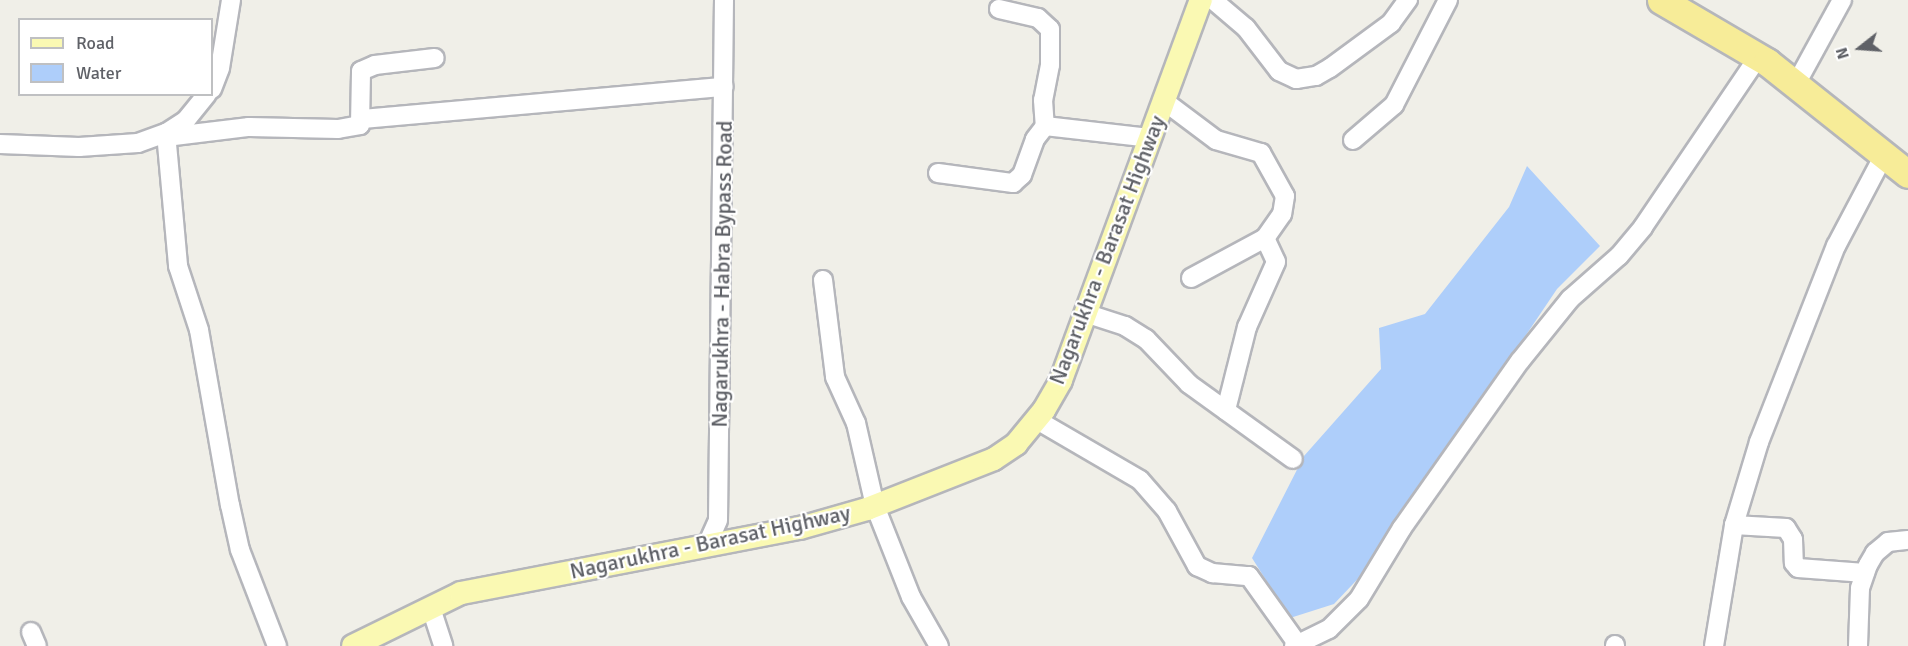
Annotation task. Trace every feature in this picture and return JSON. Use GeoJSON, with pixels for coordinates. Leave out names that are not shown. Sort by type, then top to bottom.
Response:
{"type":"FeatureCollection","features":[{"type":"Feature","properties":{"kind":"highway"},"geometry":{"type":"LineString","coordinates":[[1661,0],[1758,57],[1885,153],[1908,174]]}},
{"type":"Feature","properties":{"kind":"main road","name":"Nagarukhra - Barasat Highway"},"geometry":{"type":"LineString","coordinates":[[352,646],[461,593],[800,528],[875,506],[994,459],[1016,444],[1037,420],[1061,380],[1088,314],[1201,0]]}},
{"type":"Feature","properties":{"kind":"street"},"geometry":{"type":"LineString","coordinates":[[213,86],[220,68],[231,0]]}},
{"type":"Feature","properties":{"kind":"street","name":"Nagarukhra - Habra Bypass Road"},"geometry":{"type":"LineString","coordinates":[[707,545],[718,520],[724,0]]}},
{"type":"Feature","properties":{"kind":"street"},"geometry":{"type":"LineString","coordinates":[[1213,0],[1246,28],[1279,70],[1296,79],[1316,76],[1339,62],[1391,22],[1408,0]]}},
{"type":"Feature","properties":{"kind":"street"},"geometry":{"type":"LineString","coordinates":[[1353,140],[1394,105],[1448,0]]}},
{"type":"Feature","properties":{"kind":"street"},"geometry":{"type":"LineString","coordinates":[[1796,84],[1842,0]]}},
{"type":"Feature","properties":{"kind":"street"},"geometry":{"type":"LineString","coordinates":[[999,9],[1038,18],[1050,29],[1050,65],[1042,114],[1045,126]]}},
{"type":"Feature","properties":{"kind":"street"},"geometry":{"type":"LineString","coordinates":[[1037,420],[1140,480],[1167,511],[1197,566],[1212,573],[1249,576],[1297,645],[1329,629],[1359,600],[1402,528],[1501,387],[1570,299],[1619,256],[1643,227],[1758,57]]}},
{"type":"Feature","properties":{"kind":"street"},"geometry":{"type":"LineString","coordinates":[[0,139],[80,147],[138,143],[166,135],[249,127],[338,129],[360,125],[363,119],[360,76],[367,67],[435,58]]}},
{"type":"Feature","properties":{"kind":"street"},"geometry":{"type":"LineString","coordinates":[[363,119],[724,87]]}},
{"type":"Feature","properties":{"kind":"street"},"geometry":{"type":"LineString","coordinates":[[166,135],[186,120],[205,96]]}},
{"type":"Feature","properties":{"kind":"street"},"geometry":{"type":"LineString","coordinates":[[1164,101],[1216,140],[1261,153],[1285,196],[1282,214],[1265,238],[1191,278]]}},
{"type":"Feature","properties":{"kind":"street"},"geometry":{"type":"LineString","coordinates":[[1045,126],[1151,138]]}},
{"type":"Feature","properties":{"kind":"street"},"geometry":{"type":"LineString","coordinates":[[938,173],[1013,183],[1022,175],[1035,139],[1045,126]]}},
{"type":"Feature","properties":{"kind":"street"},"geometry":{"type":"LineString","coordinates":[[166,135],[178,266],[198,330],[240,550],[277,646]]}},
{"type":"Feature","properties":{"kind":"street"},"geometry":{"type":"LineString","coordinates":[[1714,646],[1734,525],[1759,442],[1820,284],[1885,153]]}},
{"type":"Feature","properties":{"kind":"street"},"geometry":{"type":"LineString","coordinates":[[1226,410],[1247,327],[1276,262],[1265,238]]}},
{"type":"Feature","properties":{"kind":"street"},"geometry":{"type":"LineString","coordinates":[[823,280],[835,377],[856,423],[875,506],[911,597],[939,646]]}},
{"type":"Feature","properties":{"kind":"street"},"geometry":{"type":"LineString","coordinates":[[1088,314],[1141,335],[1189,384],[1293,459]]}},
{"type":"Feature","properties":{"kind":"street"},"geometry":{"type":"LineString","coordinates":[[718,520],[729,542]]}},
{"type":"Feature","properties":{"kind":"street"},"geometry":{"type":"LineString","coordinates":[[1734,525],[1786,528],[1793,539],[1794,563],[1798,568],[1865,573]]}},
{"type":"Feature","properties":{"kind":"street"},"geometry":{"type":"LineString","coordinates":[[1858,646],[1860,588],[1865,573],[1882,547],[1888,542],[1908,540]]}},
{"type":"Feature","properties":{"kind":"street"},"geometry":{"type":"LineString","coordinates":[[430,608],[443,646]]}},
{"type":"Feature","properties":{"kind":"water"},"geometry":{"type":"Polygon","coordinates":[[[1527,166],[1600,246],[1557,289],[1371,565],[1334,604],[1290,618],[1252,558],[1304,456],[1381,369],[1379,328],[1425,314],[1509,207],[1527,166]]]}}]}
